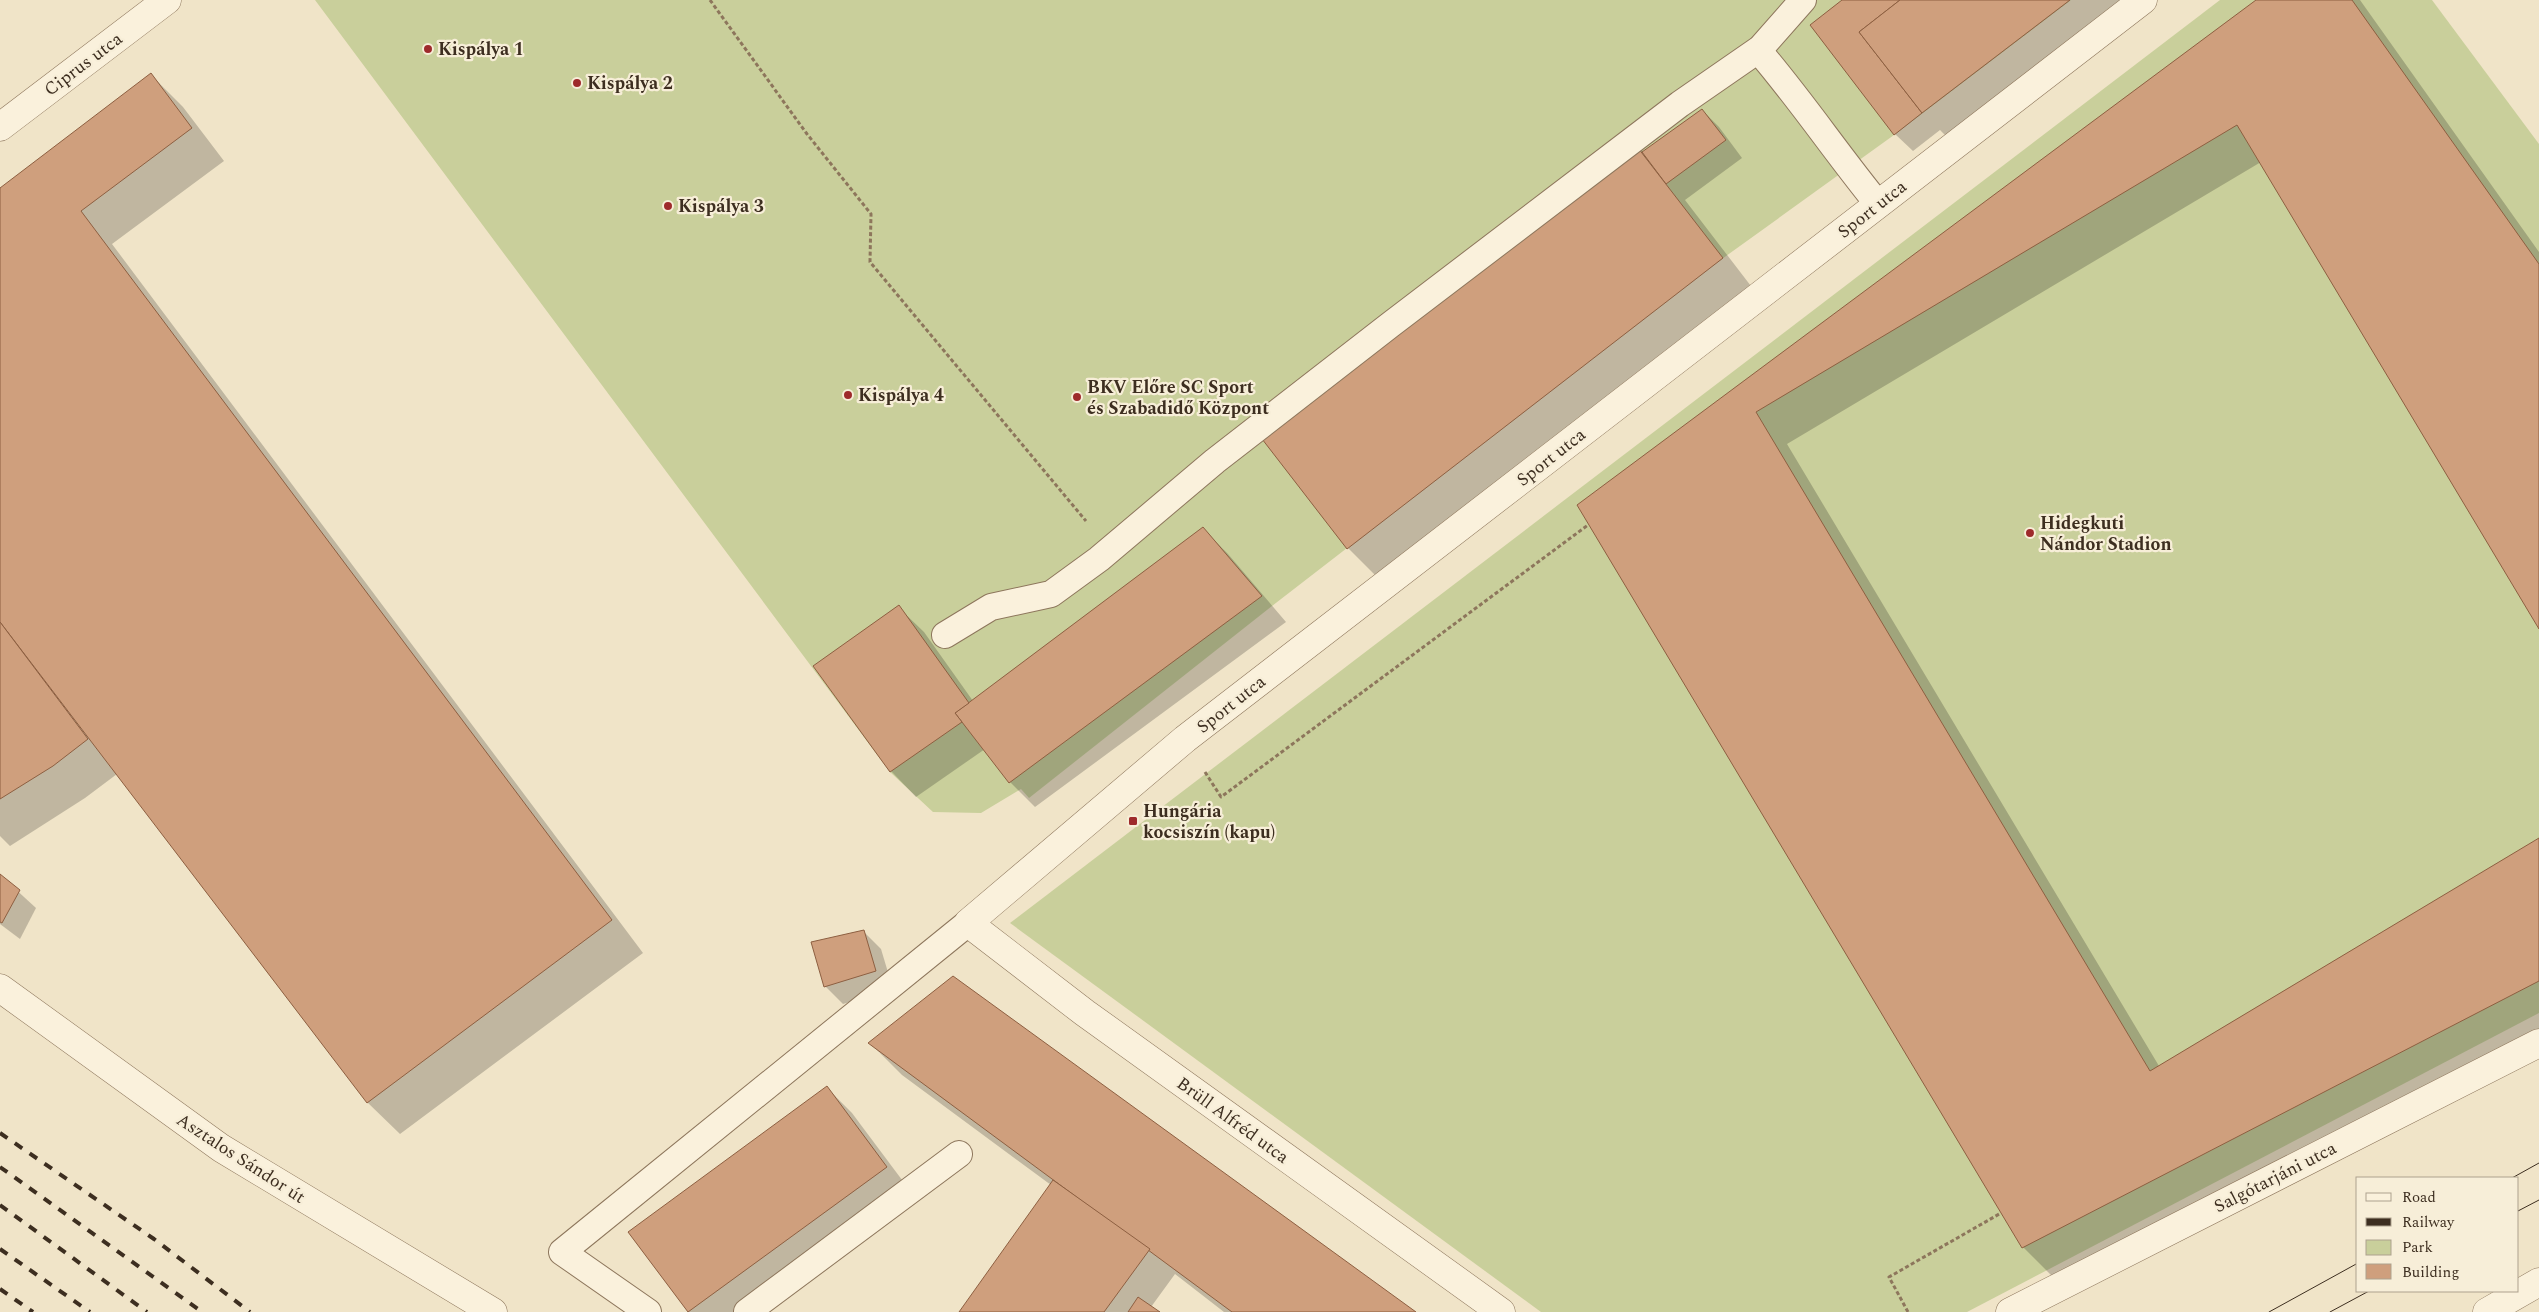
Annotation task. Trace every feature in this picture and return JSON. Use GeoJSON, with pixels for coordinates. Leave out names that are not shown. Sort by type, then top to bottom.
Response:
{"type":"FeatureCollection","features":[{"type":"Feature","properties":{"kind":"street","name":"Ciprus utca"},"geometry":{"type":"LineString","coordinates":[[0,127],[167,0]]}},
{"type":"Feature","properties":{"kind":"street","name":"Sport utca"},"geometry":{"type":"LineString","coordinates":[[968,924],[1185,739],[2143,0]]}},
{"type":"Feature","properties":{"kind":"street","name":"Brüll Alfréd utca"},"geometry":{"type":"LineString","coordinates":[[968,924],[1085,1013],[1501,1312]]}},
{"type":"Feature","properties":{"kind":"street","name":"Asztalos Sándor út"},"geometry":{"type":"LineString","coordinates":[[0,988],[220,1148],[493,1312]]}},
{"type":"Feature","properties":{"kind":"street","name":"Salgótarjáni utca"},"geometry":{"type":"LineString","coordinates":[[2010,1312],[2539,1042]]}},
{"type":"Feature","properties":{"kind":"street"},"geometry":{"type":"LineString","coordinates":[[2487,1312],[2539,1282]]}},
{"type":"Feature","properties":{"kind":"lane"},"geometry":{"type":"LineString","coordinates":[[945,635],[991,607],[1051,594],[1110,550],[1215,461],[1383,331],[1680,104],[1758,50],[1803,0]]}},
{"type":"Feature","properties":{"kind":"lane"},"geometry":{"type":"LineString","coordinates":[[1758,50],[1796,94],[1849,168],[1878,204]]}},
{"type":"Feature","properties":{"kind":"lane"},"geometry":{"type":"LineString","coordinates":[[648,1312],[562,1252],[968,924]]}},
{"type":"Feature","properties":{"kind":"lane"},"geometry":{"type":"LineString","coordinates":[[747,1312],[959,1154]]}},
{"type":"Feature","properties":{"kind":"path"},"geometry":{"type":"LineString","coordinates":[[710,0],[807,134],[871,214],[870,262],[1110,550]]}},
{"type":"Feature","properties":{"kind":"path"},"geometry":{"type":"LineString","coordinates":[[1221,797],[1588,525]]}},
{"type":"Feature","properties":{"kind":"path"},"geometry":{"type":"LineString","coordinates":[[1908,1312],[1888,1277],[2000,1213]]}},
{"type":"Feature","properties":{"kind":"green space","name":"BKV Előre SC Sport és Szabadidő Központ"},"geometry":{"type":"Polygon","coordinates":[[[315,0],[2071,0],[1894,135],[1708,269],[1272,606],[1029,798],[1021,789],[981,813],[933,812],[890,772],[315,0]]]}},
{"type":"Feature","properties":{"kind":"green space","name":"Hidegkuti Nándor Stadion"},"geometry":{"type":"Polygon","coordinates":[[[2220,0],[2432,0],[2539,144],[2539,1013],[1967,1312],[1541,1312],[1010,923],[2220,0]]]}},
{"type":"Feature","properties":{"kind":"building"},"geometry":{"type":"Polygon","coordinates":[[[1842,0],[1900,0],[1859,32],[1922,113],[1894,135],[1810,25],[1842,0]]]}},
{"type":"Feature","properties":{"kind":"building"},"geometry":{"type":"Polygon","coordinates":[[[1900,0],[2070,0],[1922,113],[1859,32],[1900,0]]]}},
{"type":"Feature","properties":{"kind":"building"},"geometry":{"type":"Polygon","coordinates":[[[2256,0],[2352,0],[2539,264],[2539,629],[2237,125],[1756,412],[2150,1071],[2539,838],[2539,981],[2022,1248],[1577,505],[2256,0]]]}},
{"type":"Feature","properties":{"kind":"building"},"geometry":{"type":"Polygon","coordinates":[[[151,73],[192,128],[81,211],[612,920],[367,1103],[0,622],[0,188],[151,73]]]}},
{"type":"Feature","properties":{"kind":"building"},"geometry":{"type":"Polygon","coordinates":[[[1702,109],[1726,140],[1666,184],[1642,152],[1702,109]]]}},
{"type":"Feature","properties":{"kind":"building"},"geometry":{"type":"Polygon","coordinates":[[[1628,135],[1723,258],[1347,549],[1252,426],[1628,135]]]}},
{"type":"Feature","properties":{"kind":"building"},"geometry":{"type":"Polygon","coordinates":[[[1203,527],[1262,596],[1009,783],[955,713],[1203,527]]]}},
{"type":"Feature","properties":{"kind":"building"},"geometry":{"type":"Polygon","coordinates":[[[899,605],[969,703],[955,713],[962,722],[890,772],[813,666],[899,605]]]}},
{"type":"Feature","properties":{"kind":"building"},"geometry":{"type":"Polygon","coordinates":[[[0,622],[88,739],[53,766],[0,799],[0,622]]]}},
{"type":"Feature","properties":{"kind":"building"},"geometry":{"type":"Polygon","coordinates":[[[0,874],[20,890],[2,923],[0,922],[0,874]]]}},
{"type":"Feature","properties":{"kind":"building"},"geometry":{"type":"Polygon","coordinates":[[[864,930],[876,971],[824,987],[811,942],[864,930]]]}},
{"type":"Feature","properties":{"kind":"building"},"geometry":{"type":"Polygon","coordinates":[[[953,976],[1416,1312],[1232,1312],[868,1043],[953,976]]]}},
{"type":"Feature","properties":{"kind":"building"},"geometry":{"type":"Polygon","coordinates":[[[827,1086],[887,1167],[688,1312],[628,1232],[827,1086]]]}},
{"type":"Feature","properties":{"kind":"building"},"geometry":{"type":"Polygon","coordinates":[[[1053,1180],[1150,1249],[1104,1312],[959,1312],[1053,1180]]]}},
{"type":"Feature","properties":{"kind":"building"},"geometry":{"type":"Polygon","coordinates":[[[1138,1297],[1160,1312],[1128,1312],[1138,1297]]]}},
{"type":"Feature","properties":{"kind":"tram line"},"geometry":{"type":"LineString","coordinates":[[2514,1177],[2539,1163]]}},
{"type":"Feature","properties":{"kind":"tram line"},"geometry":{"type":"LineString","coordinates":[[2519,1210],[2539,1200]]}},
{"type":"Feature","properties":{"kind":"tram line"},"geometry":{"type":"LineString","coordinates":[[2269,1312],[2356,1264]]}},
{"type":"Feature","properties":{"kind":"tram line"},"geometry":{"type":"LineString","coordinates":[[2330,1312],[2367,1292]]}},
{"type":"Feature","properties":{"kind":"railway"},"geometry":{"type":"LineString","coordinates":[[0,1133],[154,1239],[250,1312]]}},
{"type":"Feature","properties":{"kind":"railway"},"geometry":{"type":"LineString","coordinates":[[0,1167],[202,1312]]}},
{"type":"Feature","properties":{"kind":"railway"},"geometry":{"type":"LineString","coordinates":[[0,1205],[147,1312]]}},
{"type":"Feature","properties":{"kind":"railway"},"geometry":{"type":"LineString","coordinates":[[0,1249],[90,1312]]}},
{"type":"Feature","properties":{"kind":"railway"},"geometry":{"type":"LineString","coordinates":[[0,1289],[33,1312]]}},
{"type":"Feature","properties":{"kind":"place","name":"Kispálya 1"},"geometry":{"type":"Point","coordinates":[428,49]}},
{"type":"Feature","properties":{"kind":"place","name":"Kispálya 2"},"geometry":{"type":"Point","coordinates":[577,83]}},
{"type":"Feature","properties":{"kind":"place","name":"Kispálya 3"},"geometry":{"type":"Point","coordinates":[668,206]}},
{"type":"Feature","properties":{"kind":"place","name":"Kispálya 4"},"geometry":{"type":"Point","coordinates":[848,395]}},
{"type":"Feature","properties":{"kind":"place","name":"BKV Előre SC Sport és Szabadidő Központ"},"geometry":{"type":"Point","coordinates":[1077,397]}},
{"type":"Feature","properties":{"kind":"place","name":"Hidegkuti Nándor Stadion"},"geometry":{"type":"Point","coordinates":[2030,533]}},
{"type":"Feature","properties":{"kind":"place","name":"Hungária kocsiszín (kapu)"},"geometry":{"type":"Point","coordinates":[1133,821]}}]}
